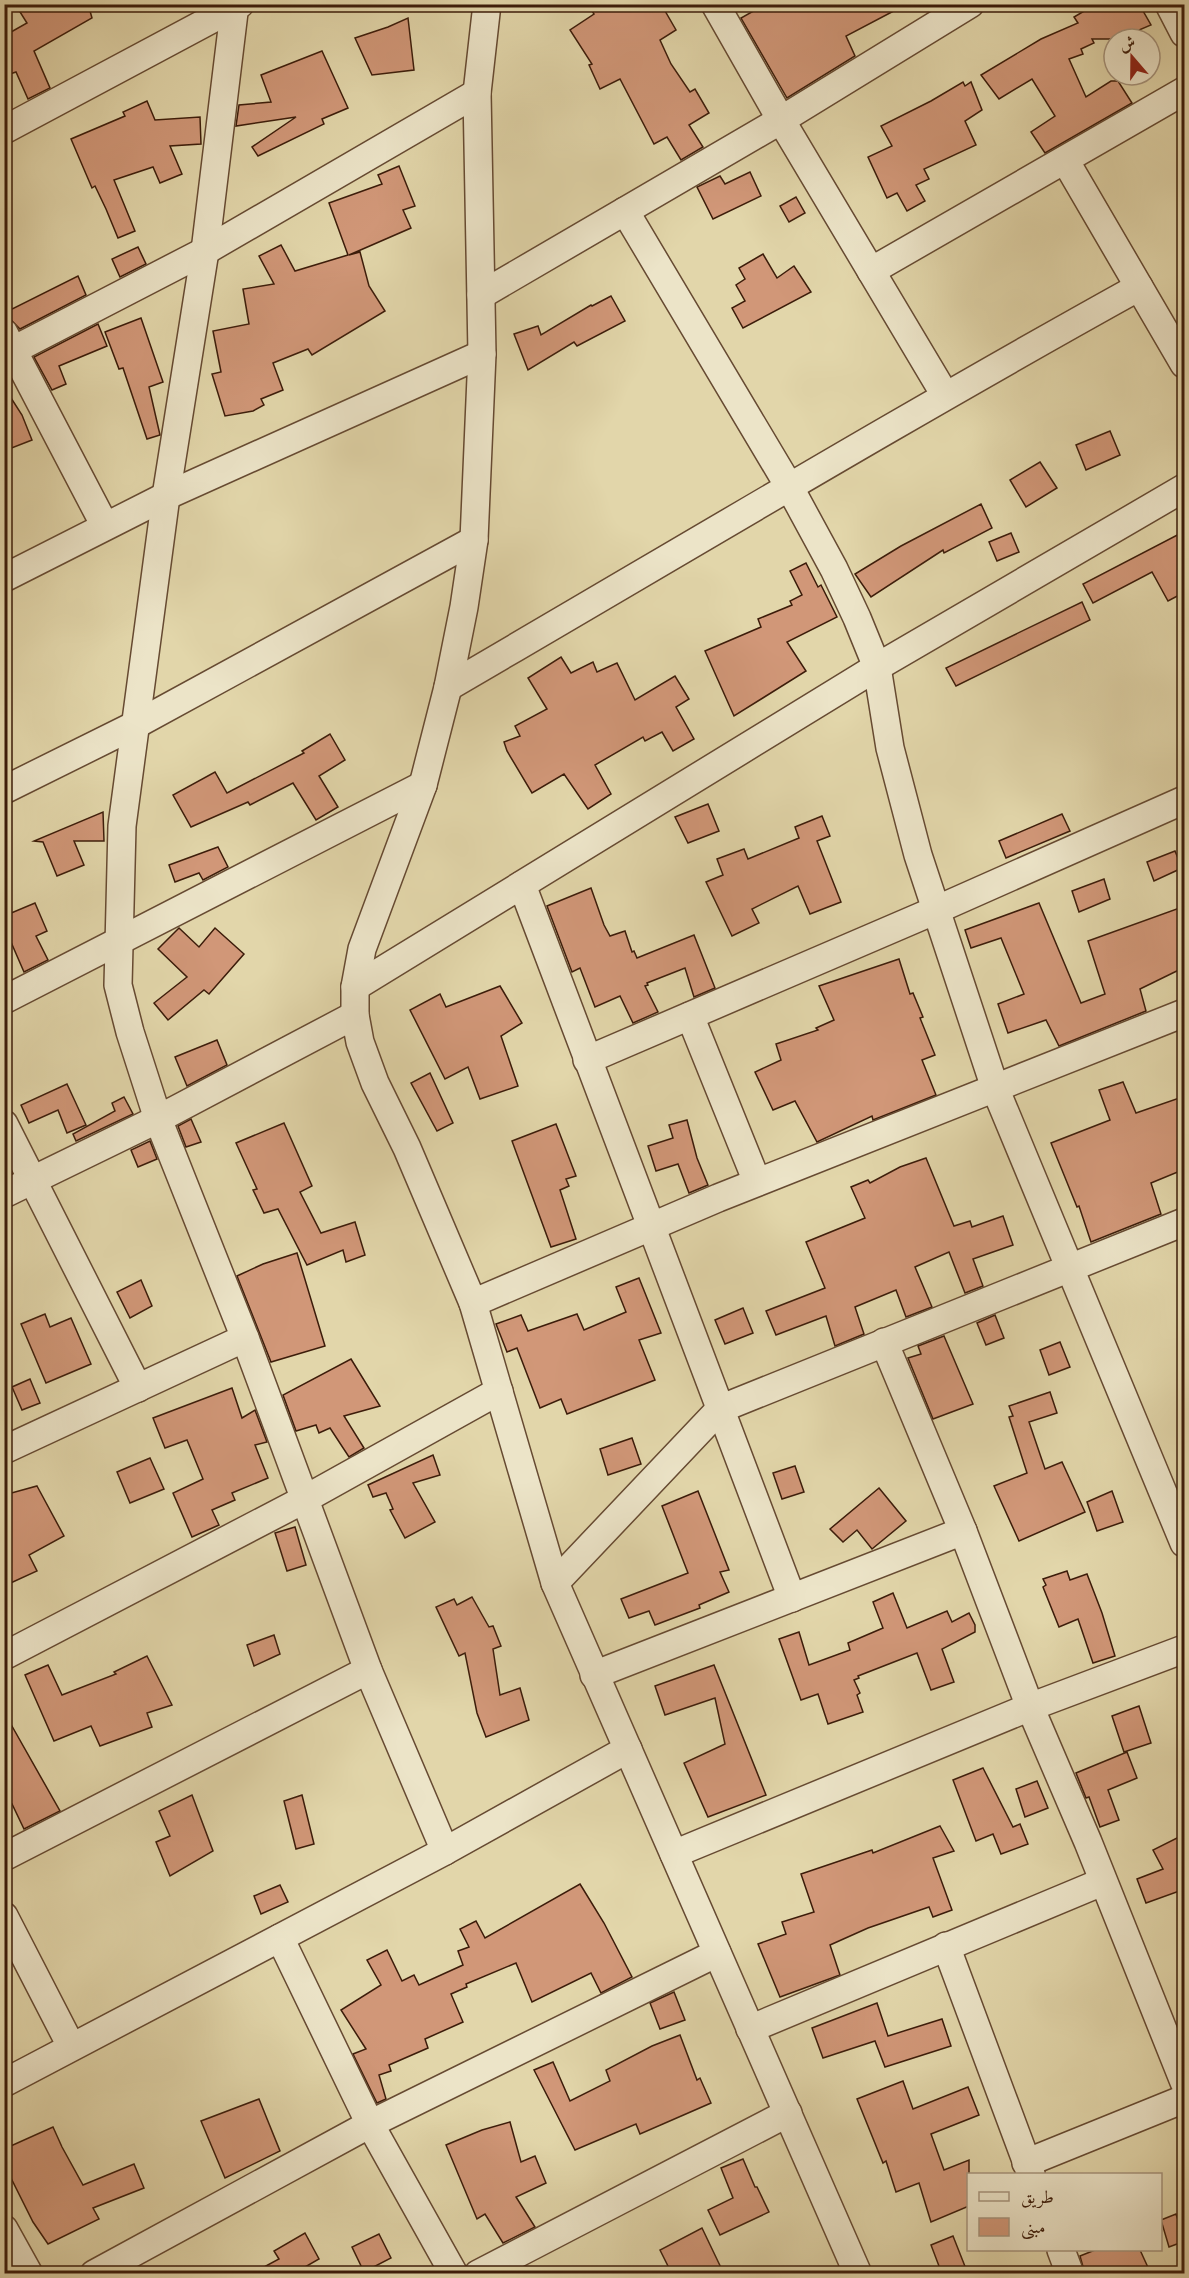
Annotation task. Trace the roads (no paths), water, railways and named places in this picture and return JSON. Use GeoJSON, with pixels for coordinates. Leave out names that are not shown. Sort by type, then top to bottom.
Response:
{"type":"FeatureCollection","features":[{"type":"Feature","properties":{"kind":"street"},"geometry":{"type":"LineString","coordinates":[[488,4],[477,93],[482,354],[474,540],[464,607],[448,687],[423,785],[362,949],[355,987],[355,1016],[360,1042],[375,1083],[407,1148],[473,1303],[555,1583],[858,2274]]}},
{"type":"Feature","properties":{"kind":"street"},"geometry":{"type":"LineString","coordinates":[[715,4],[781,120],[945,395]]}},
{"type":"Feature","properties":{"kind":"street"},"geometry":{"type":"LineString","coordinates":[[481,295],[781,120],[934,14],[970,4]]}},
{"type":"Feature","properties":{"kind":"street"},"geometry":{"type":"LineString","coordinates":[[1169,4],[1185,33]]}},
{"type":"Feature","properties":{"kind":"street"},"geometry":{"type":"LineString","coordinates":[[4,130],[236,5]]}},
{"type":"Feature","properties":{"kind":"street"},"geometry":{"type":"LineString","coordinates":[[236,5],[205,251],[166,496],[122,826],[117,985],[158,1119],[245,1338],[368,1670],[445,1851]]}},
{"type":"Feature","properties":{"kind":"street"},"geometry":{"type":"LineString","coordinates":[[871,271],[1185,91]]}},
{"type":"Feature","properties":{"kind":"street"},"geometry":{"type":"LineString","coordinates":[[105,526],[8,346],[205,251],[477,93]]}},
{"type":"Feature","properties":{"kind":"street"},"geometry":{"type":"LineString","coordinates":[[1065,160],[1185,364]]}},
{"type":"Feature","properties":{"kind":"street"},"geometry":{"type":"LineString","coordinates":[[625,211],[790,488],[834,569],[857,618],[877,667],[890,748],[918,855],[995,1088],[1185,1543]]}},
{"type":"Feature","properties":{"kind":"street"},"geometry":{"type":"LineString","coordinates":[[448,687],[945,395],[1139,287]]}},
{"type":"Feature","properties":{"kind":"street"},"geometry":{"type":"LineString","coordinates":[[4,578],[166,496],[482,354]]}},
{"type":"Feature","properties":{"kind":"street"},"geometry":{"type":"LineString","coordinates":[[355,987],[877,667],[1185,488]]}},
{"type":"Feature","properties":{"kind":"street"},"geometry":{"type":"LineString","coordinates":[[4,790],[136,724],[474,540]]}},
{"type":"Feature","properties":{"kind":"street"},"geometry":{"type":"LineString","coordinates":[[4,1000],[423,785]]}},
{"type":"Feature","properties":{"kind":"street"},"geometry":{"type":"LineString","coordinates":[[587,1060],[1185,800]]}},
{"type":"Feature","properties":{"kind":"street"},"geometry":{"type":"LineString","coordinates":[[522,885],[792,1598]]}},
{"type":"Feature","properties":{"kind":"street"},"geometry":{"type":"LineString","coordinates":[[473,1303],[757,1182],[1185,1013]]}},
{"type":"Feature","properties":{"kind":"street"},"geometry":{"type":"LineString","coordinates":[[4,1194],[158,1119],[355,1016]]}},
{"type":"Feature","properties":{"kind":"street"},"geometry":{"type":"LineString","coordinates":[[690,1016],[757,1182]]}},
{"type":"Feature","properties":{"kind":"street"},"geometry":{"type":"LineString","coordinates":[[4,1124],[138,1388]]}},
{"type":"Feature","properties":{"kind":"street"},"geometry":{"type":"LineString","coordinates":[[555,1583],[720,1409],[1185,1222]]}},
{"type":"Feature","properties":{"kind":"street"},"geometry":{"type":"LineString","coordinates":[[4,1450],[245,1338]]}},
{"type":"Feature","properties":{"kind":"street"},"geometry":{"type":"LineString","coordinates":[[884,1342],[963,1531],[1030,1707],[1088,1842],[1102,1882],[1185,2082]]}},
{"type":"Feature","properties":{"kind":"street"},"geometry":{"type":"LineString","coordinates":[[4,1656],[305,1499],[499,1391]]}},
{"type":"Feature","properties":{"kind":"street"},"geometry":{"type":"LineString","coordinates":[[594,1675],[963,1531]]}},
{"type":"Feature","properties":{"kind":"street"},"geometry":{"type":"LineString","coordinates":[[674,1854],[1030,1707],[1185,1650]]}},
{"type":"Feature","properties":{"kind":"street"},"geometry":{"type":"LineString","coordinates":[[4,1857],[368,1670]]}},
{"type":"Feature","properties":{"kind":"street"},"geometry":{"type":"LineString","coordinates":[[4,2083],[445,1851],[628,1749]]}},
{"type":"Feature","properties":{"kind":"street"},"geometry":{"type":"LineString","coordinates":[[750,2029],[1102,1882]]}},
{"type":"Feature","properties":{"kind":"street"},"geometry":{"type":"LineString","coordinates":[[4,1916],[72,2046]]}},
{"type":"Feature","properties":{"kind":"street"},"geometry":{"type":"LineString","coordinates":[[280,1938],[370,2124],[454,2274]]}},
{"type":"Feature","properties":{"kind":"street"},"geometry":{"type":"LineString","coordinates":[[946,1946],[1028,2169],[1185,2099]]}},
{"type":"Feature","properties":{"kind":"street"},"geometry":{"type":"LineString","coordinates":[[94,2274],[370,2124],[717,1953]]}},
{"type":"Feature","properties":{"kind":"street"},"geometry":{"type":"LineString","coordinates":[[478,2274],[788,2113]]}},
{"type":"Feature","properties":{"kind":"street"},"geometry":{"type":"LineString","coordinates":[[4,2229],[29,2274]]}},
{"type":"Feature","properties":{"kind":"street"},"geometry":{"type":"LineString","coordinates":[[1061,2251],[1070,2274]]}}]}
